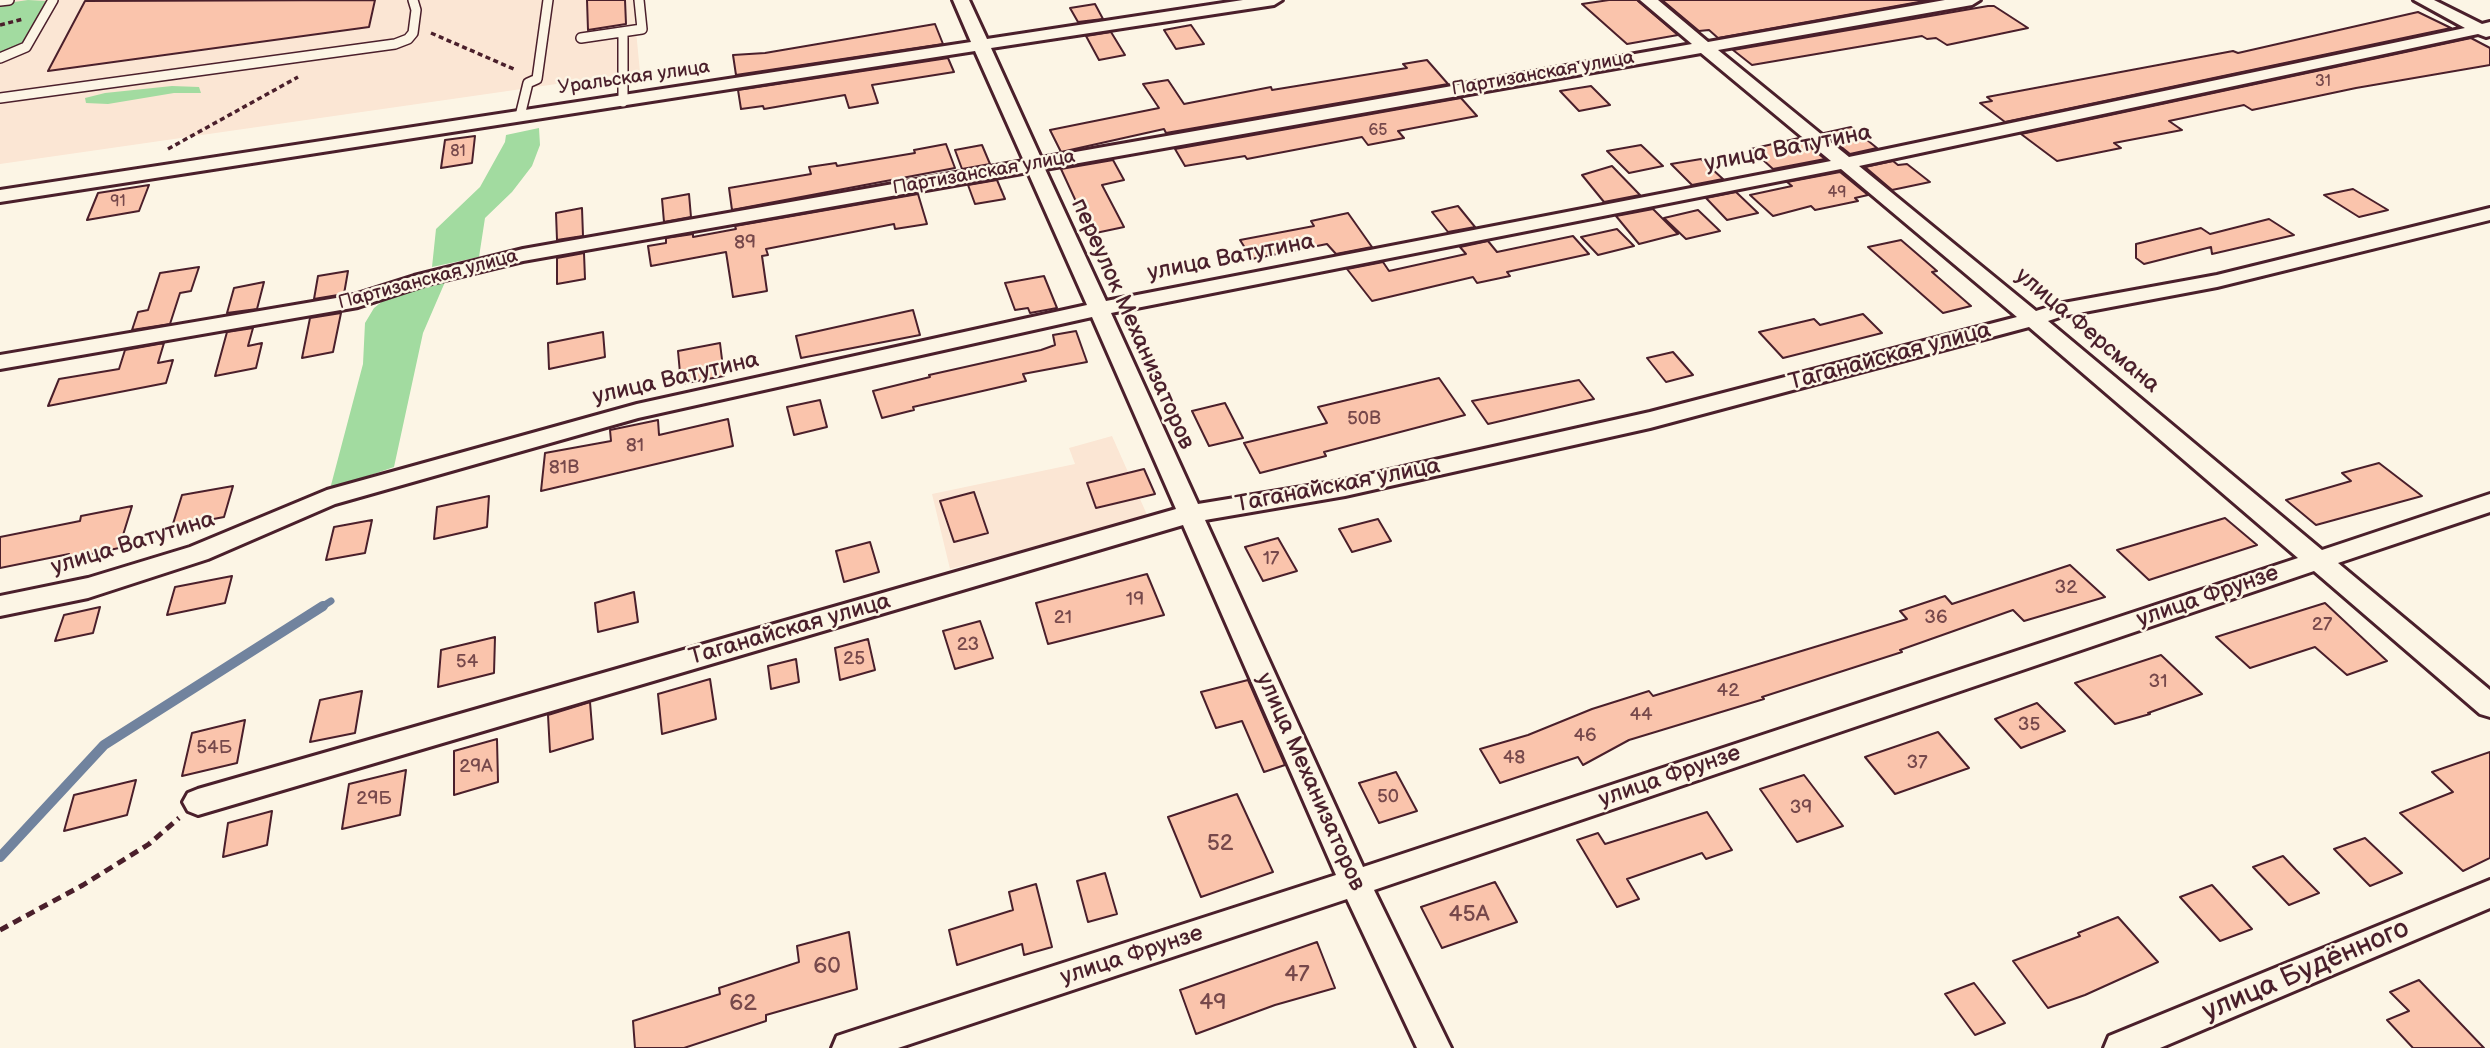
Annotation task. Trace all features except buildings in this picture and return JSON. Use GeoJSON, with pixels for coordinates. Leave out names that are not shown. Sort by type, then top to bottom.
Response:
{"type":"FeatureCollection","features":[{"type":"Feature","properties":{"kind":"street","name":"переулок Механизаторов"},"geometry":{"type":"LineString","coordinates":[[961,0],[1189,514]]}},
{"type":"Feature","properties":{"kind":"street","name":"Уральская улица"},"geometry":{"type":"LineString","coordinates":[[0,196],[1274,0]]}},
{"type":"Feature","properties":{"kind":"street","name":"улица Ферсмана"},"geometry":{"type":"LineString","coordinates":[[1648,0],[2033,319],[2490,706]]}},
{"type":"Feature","properties":{"kind":"street","name":"Партизанская улица"},"geometry":{"type":"LineString","coordinates":[[0,362],[358,301],[421,280],[523,255],[1972,0]]}},
{"type":"Feature","properties":{"kind":"street"},"geometry":{"type":"LineString","coordinates":[[2423,0],[2487,30]]}},
{"type":"Feature","properties":{"kind":"street","name":"улица Ватутина"},"geometry":{"type":"LineString","coordinates":[[0,606],[88,588],[199,554],[327,498],[637,411],[1100,309],[1846,163],[2487,30]]}},
{"type":"Feature","properties":{"kind":"street","name":"Таганайская улица"},"geometry":{"type":"LineString","coordinates":[[198,802],[1189,514],[1345,488],[1650,420],[2033,319],[2058,310],[2217,282],[2490,214]]}},
{"type":"Feature","properties":{"kind":"street","name":"улица Фрунзе"},"geometry":{"type":"LineString","coordinates":[[849,1048],[1355,883],[2490,503]]}},
{"type":"Feature","properties":{"kind":"street","name":"улица Механизаторов"},"geometry":{"type":"LineString","coordinates":[[1189,514],[1355,883],[1434,1048]]}},
{"type":"Feature","properties":{"kind":"street","name":"улица Будённого"},"geometry":{"type":"LineString","coordinates":[[2121,1048],[2490,894]]}},
{"type":"Feature","properties":{"kind":"lane"},"geometry":{"type":"LineString","coordinates":[[0,1],[9,0]]}},
{"type":"Feature","properties":{"kind":"lane"},"geometry":{"type":"LineString","coordinates":[[0,58],[26,47],[53,0]]}},
{"type":"Feature","properties":{"kind":"lane"},"geometry":{"type":"LineString","coordinates":[[0,98],[395,44],[408,39],[413,33],[416,10],[413,0]]}},
{"type":"Feature","properties":{"kind":"lane"},"geometry":{"type":"LineString","coordinates":[[520,116],[528,83],[537,79],[548,0]]}},
{"type":"Feature","properties":{"kind":"lane"},"geometry":{"type":"LineString","coordinates":[[581,38],[642,29],[639,0]]}},
{"type":"Feature","properties":{"kind":"lane"},"geometry":{"type":"LineString","coordinates":[[623,32],[623,102]]}},
{"type":"Feature","properties":{"kind":"path"},"geometry":{"type":"LineString","coordinates":[[415,25],[537,79]]}},
{"type":"Feature","properties":{"kind":"path"},"geometry":{"type":"LineString","coordinates":[[164,152],[262,99],[341,51]]}},
{"type":"Feature","properties":{"kind":"path"},"geometry":{"type":"LineString","coordinates":[[0,930],[83,885],[149,844],[198,802]]}},
{"type":"Feature","properties":{"kind":"shaded area"},"geometry":{"type":"Polygon","coordinates":[[[0,0],[633,0],[640,72],[0,164],[0,0]]]}},
{"type":"Feature","properties":{"kind":"shaded area"},"geometry":{"type":"Polygon","coordinates":[[[1112,436],[1148,517],[950,569],[932,494],[1075,464],[1069,448],[1112,436]]]}},
{"type":"Feature","properties":{"kind":"green space"},"geometry":{"type":"Polygon","coordinates":[[[28,0],[46,1],[45,7],[24,44],[0,55],[0,4],[28,0]]]}},
{"type":"Feature","properties":{"kind":"green space"},"geometry":{"type":"Polygon","coordinates":[[[172,86],[199,87],[201,93],[174,93],[108,104],[86,103],[85,98],[105,93],[172,86]]]}},
{"type":"Feature","properties":{"kind":"green space"},"geometry":{"type":"Polygon","coordinates":[[[539,128],[540,145],[532,166],[512,192],[485,218],[479,257],[432,267],[436,229],[480,187],[505,142],[506,135],[539,128]]]}},
{"type":"Feature","properties":{"kind":"green space"},"geometry":{"type":"Polygon","coordinates":[[[445,282],[423,333],[394,467],[330,489],[363,364],[365,323],[374,308],[389,296],[445,282]]]}},
{"type":"Feature","properties":{"kind":"waterway"},"geometry":{"type":"LineString","coordinates":[[320,608],[331,601]]}},
{"type":"Feature","properties":{"kind":"waterway"},"geometry":{"type":"LineString","coordinates":[[0,857],[104,745],[323,606]]}}]}
